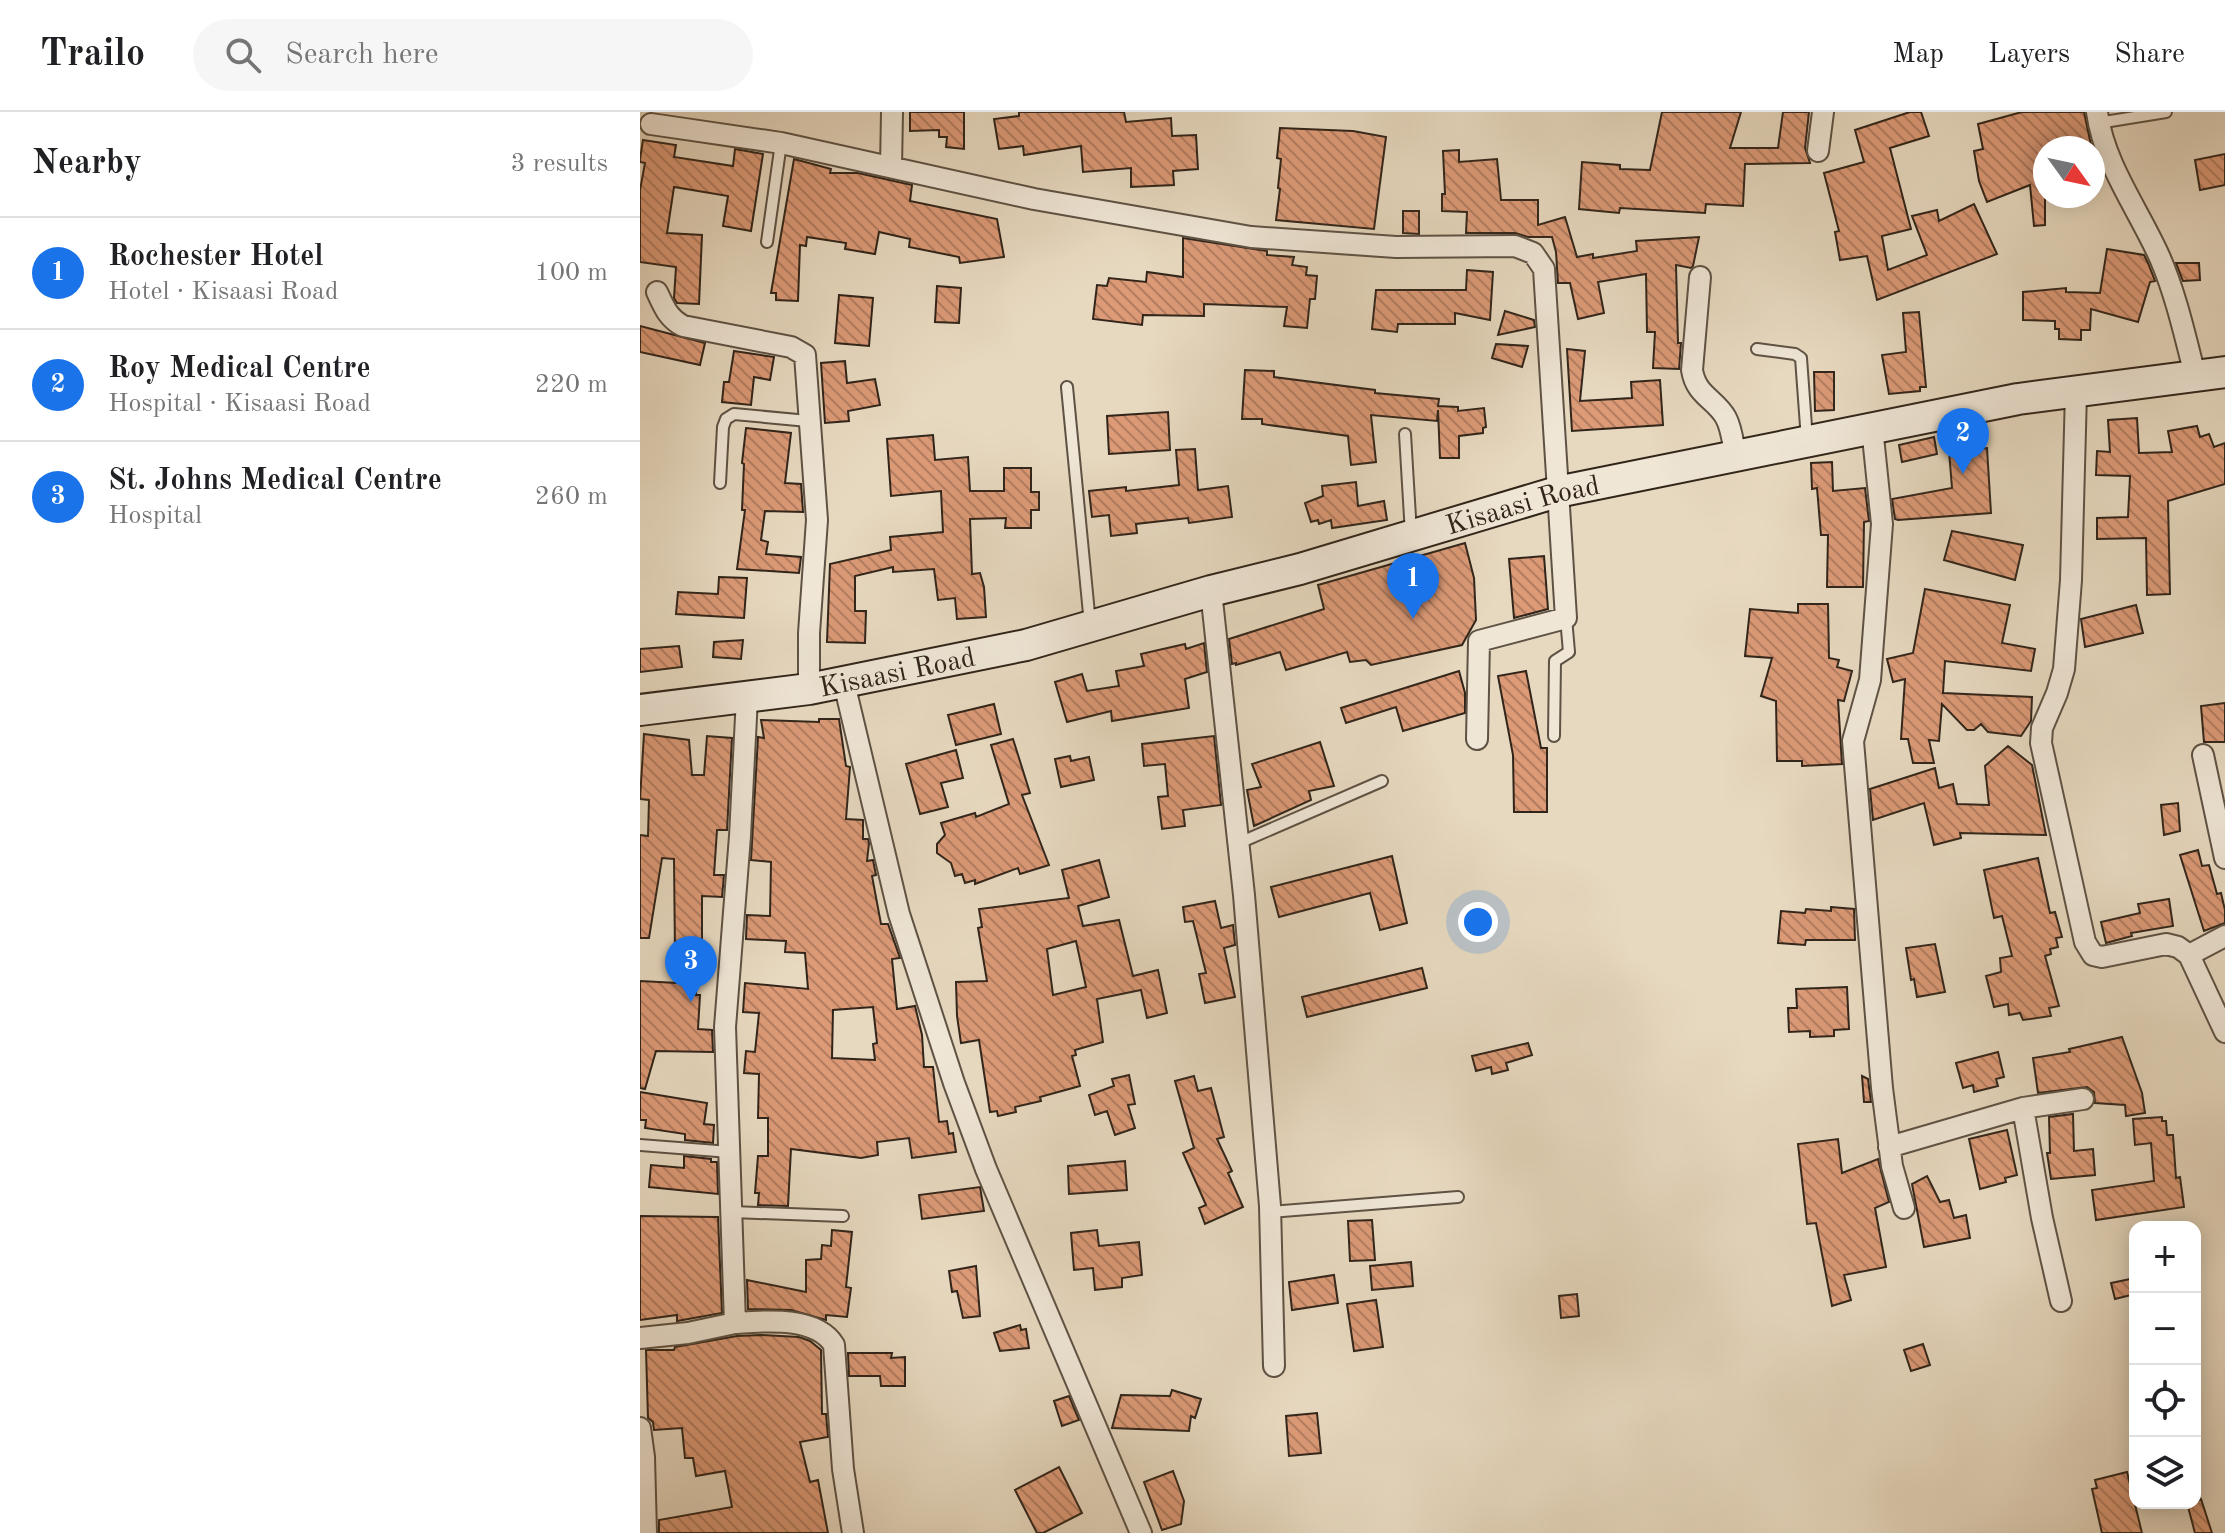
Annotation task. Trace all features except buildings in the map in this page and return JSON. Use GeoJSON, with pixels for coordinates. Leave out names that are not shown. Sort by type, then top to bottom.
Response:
{"type":"FeatureCollection","features":[{"type":"Feature","properties":{"kind":"main road","name":"Kisaasi Road"},"geometry":{"type":"LineString","coordinates":[[640,710],[809,689],[1026,645],[1557,492],[2018,399],[2225,372]]}},
{"type":"Feature","properties":{"kind":"street"},"geometry":{"type":"LineString","coordinates":[[891,167],[892,112]]}},
{"type":"Feature","properties":{"kind":"street"},"geometry":{"type":"LineString","coordinates":[[1818,151],[1823,112]]}},
{"type":"Feature","properties":{"kind":"street"},"geometry":{"type":"LineString","coordinates":[[2097,118],[2109,156],[2171,286],[2195,375]]}},
{"type":"Feature","properties":{"kind":"street"},"geometry":{"type":"LineString","coordinates":[[651,124],[781,143],[1034,199],[1251,237],[1382,246],[1515,246],[1540,260],[1544,269],[1566,618],[1479,641],[1477,739]]}},
{"type":"Feature","properties":{"kind":"street"},"geometry":{"type":"LineString","coordinates":[[1700,277],[1694,379],[1702,394],[1726,417],[1736,457]]}},
{"type":"Feature","properties":{"kind":"street"},"geometry":{"type":"LineString","coordinates":[[657,292],[673,321],[683,326],[800,350],[805,355],[817,520],[809,633],[809,689]]}},
{"type":"Feature","properties":{"kind":"street"},"geometry":{"type":"LineString","coordinates":[[2076,392],[2071,580],[2064,669],[2042,728],[2041,743],[2078,913],[2089,950],[2102,957],[2166,944],[2178,947],[2189,955],[2225,1032]]}},
{"type":"Feature","properties":{"kind":"street"},"geometry":{"type":"LineString","coordinates":[[1872,427],[1882,524],[1870,680],[1853,741],[1889,1147],[1904,1208]]}},
{"type":"Feature","properties":{"kind":"street"},"geometry":{"type":"LineString","coordinates":[[1211,591],[1239,843],[1270,1212],[1274,1366]]}},
{"type":"Feature","properties":{"kind":"street"},"geometry":{"type":"LineString","coordinates":[[844,683],[899,914],[954,1083],[986,1169],[1141,1533]]}},
{"type":"Feature","properties":{"kind":"street"},"geometry":{"type":"LineString","coordinates":[[735,1323],[725,1027],[747,697]]}},
{"type":"Feature","properties":{"kind":"street"},"geometry":{"type":"LineString","coordinates":[[2203,755],[2225,858]]}},
{"type":"Feature","properties":{"kind":"street"},"geometry":{"type":"LineString","coordinates":[[2189,955],[2225,936]]}},
{"type":"Feature","properties":{"kind":"street"},"geometry":{"type":"LineString","coordinates":[[1889,1147],[2023,1108],[2083,1099]]}},
{"type":"Feature","properties":{"kind":"street"},"geometry":{"type":"LineString","coordinates":[[2023,1108],[2042,1218],[2061,1301]]}},
{"type":"Feature","properties":{"kind":"street"},"geometry":{"type":"LineString","coordinates":[[640,1338],[688,1333],[735,1323],[792,1323],[817,1329],[828,1336],[834,1345],[843,1469],[853,1533]]}},
{"type":"Feature","properties":{"kind":"street"},"geometry":{"type":"LineString","coordinates":[[640,1428],[646,1533]]}},
{"type":"Feature","properties":{"kind":"lane"},"geometry":{"type":"LineString","coordinates":[[2097,118],[2166,112]]}},
{"type":"Feature","properties":{"kind":"lane"},"geometry":{"type":"LineString","coordinates":[[767,242],[781,143]]}},
{"type":"Feature","properties":{"kind":"lane"},"geometry":{"type":"LineString","coordinates":[[1757,349],[1795,354],[1801,358],[1807,442]]}},
{"type":"Feature","properties":{"kind":"lane"},"geometry":{"type":"LineString","coordinates":[[1067,387],[1091,626]]}},
{"type":"Feature","properties":{"kind":"lane"},"geometry":{"type":"LineString","coordinates":[[720,483],[726,419],[734,414],[808,421]]}},
{"type":"Feature","properties":{"kind":"lane"},"geometry":{"type":"LineString","coordinates":[[1405,434],[1411,536]]}},
{"type":"Feature","properties":{"kind":"lane"},"geometry":{"type":"LineString","coordinates":[[1554,736],[1555,661],[1569,652],[1566,618]]}},
{"type":"Feature","properties":{"kind":"lane"},"geometry":{"type":"LineString","coordinates":[[1239,843],[1382,781]]}},
{"type":"Feature","properties":{"kind":"lane"},"geometry":{"type":"LineString","coordinates":[[640,1145],[730,1152]]}},
{"type":"Feature","properties":{"kind":"lane"},"geometry":{"type":"LineString","coordinates":[[1270,1212],[1458,1197]]}},
{"type":"Feature","properties":{"kind":"lane"},"geometry":{"type":"LineString","coordinates":[[732,1212],[843,1216]]}},
{"type":"Feature","properties":{"kind":"place","name":"Roy Medical Centre"},"geometry":{"type":"Point","coordinates":[1963,474]}},
{"type":"Feature","properties":{"kind":"place","name":"Rochester Hotel"},"geometry":{"type":"Point","coordinates":[1413,619]}},
{"type":"Feature","properties":{"kind":"place","name":"St. Johns Medical Centre"},"geometry":{"type":"Point","coordinates":[691,1002]}}]}
